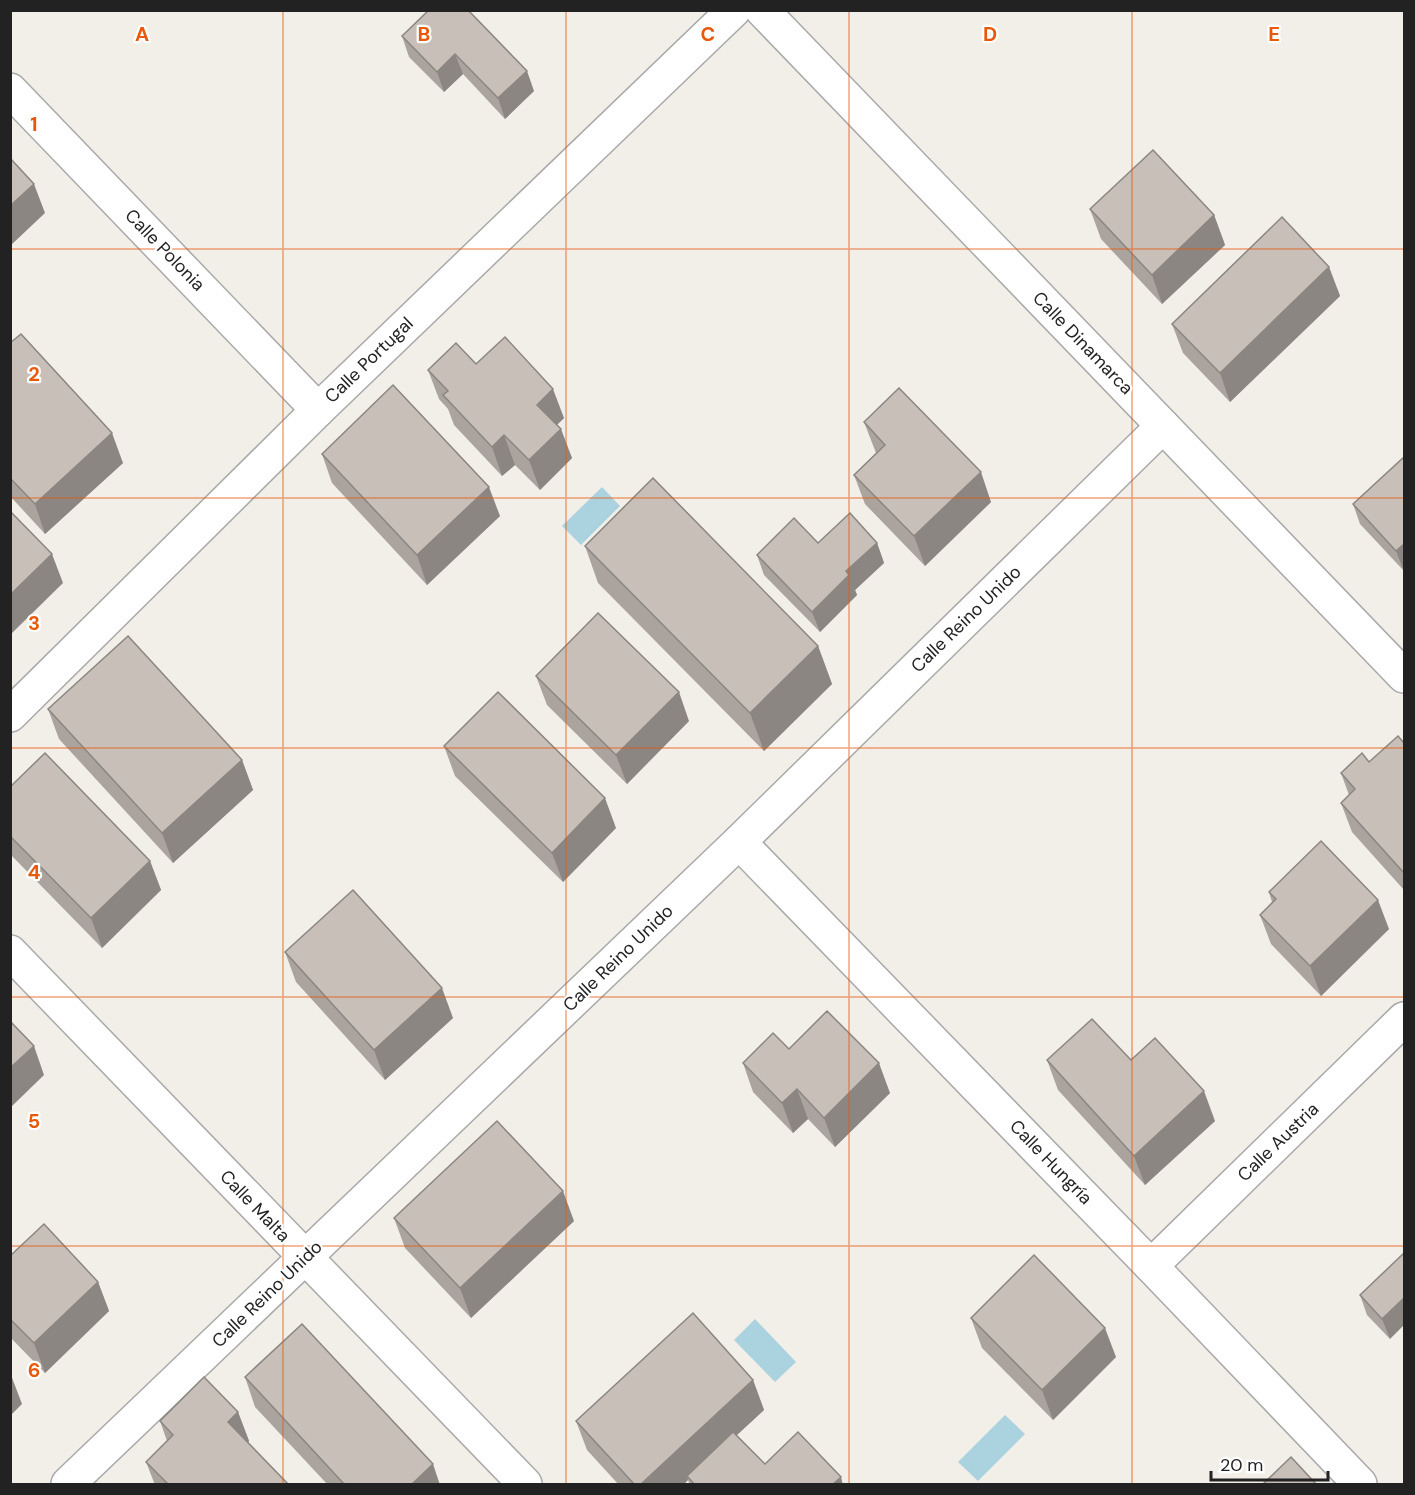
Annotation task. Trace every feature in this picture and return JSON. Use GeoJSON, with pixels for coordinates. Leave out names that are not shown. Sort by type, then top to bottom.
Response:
{"type":"FeatureCollection","features":[{"type":"Feature","properties":{"kind":"street","name":"Calle Portugal"},"geometry":{"type":"LineString","coordinates":[[10,715],[318,410],[734,10]]}},
{"type":"Feature","properties":{"kind":"street","name":"Calle Dinamarca"},"geometry":{"type":"LineString","coordinates":[[762,10],[1404,676]]}},
{"type":"Feature","properties":{"kind":"street","name":"Calle Polonia"},"geometry":{"type":"LineString","coordinates":[[10,90],[318,410]]}},
{"type":"Feature","properties":{"kind":"street","name":"Calle Reino Unido"},"geometry":{"type":"LineString","coordinates":[[68,1485],[739,842],[1163,426]]}},
{"type":"Feature","properties":{"kind":"street","name":"Calle Hungría"},"geometry":{"type":"LineString","coordinates":[[739,842],[1151,1266],[1360,1485]]}},
{"type":"Feature","properties":{"kind":"street","name":"Calle Malta"},"geometry":{"type":"LineString","coordinates":[[10,952],[525,1485]]}},
{"type":"Feature","properties":{"kind":"street","name":"Calle Austria"},"geometry":{"type":"LineString","coordinates":[[1151,1266],[1404,1018]]}},
{"type":"Feature","properties":{"kind":"water"},"geometry":{"type":"Polygon","coordinates":[[[602,487],[620,506],[581,545],[562,526],[602,487]]]}},
{"type":"Feature","properties":{"kind":"water"},"geometry":{"type":"Polygon","coordinates":[[[755,1319],[796,1362],[775,1382],[734,1340],[755,1319]]]}},
{"type":"Feature","properties":{"kind":"water"},"geometry":{"type":"Polygon","coordinates":[[[1005,1415],[1025,1434],[978,1481],[958,1462],[1005,1415]]]}},
{"type":"Feature","properties":{"kind":"building"},"geometry":{"type":"Polygon","coordinates":[[[429,10],[468,10],[527,71],[498,98],[455,54],[437,72],[402,36],[429,10]]]}},
{"type":"Feature","properties":{"kind":"building"},"geometry":{"type":"Polygon","coordinates":[[[1153,150],[1214,215],[1152,275],[1090,209],[1153,150]]]}},
{"type":"Feature","properties":{"kind":"building"},"geometry":{"type":"Polygon","coordinates":[[[10,158],[34,184],[10,206],[10,158]]]}},
{"type":"Feature","properties":{"kind":"building"},"geometry":{"type":"Polygon","coordinates":[[[1282,217],[1329,267],[1220,373],[1172,324],[1282,217]]]}},
{"type":"Feature","properties":{"kind":"building"},"geometry":{"type":"Polygon","coordinates":[[[21,334],[112,433],[35,504],[10,478],[10,343],[21,334]]]}},
{"type":"Feature","properties":{"kind":"building"},"geometry":{"type":"Polygon","coordinates":[[[505,337],[553,389],[537,405],[561,429],[529,460],[504,435],[492,447],[443,395],[448,391],[428,370],[456,343],[476,364],[505,337]]]}},
{"type":"Feature","properties":{"kind":"building"},"geometry":{"type":"Polygon","coordinates":[[[393,385],[489,487],[417,555],[322,454],[393,385]]]}},
{"type":"Feature","properties":{"kind":"building"},"geometry":{"type":"Polygon","coordinates":[[[899,388],[981,472],[914,536],[854,475],[885,445],[864,422],[899,388]]]}},
{"type":"Feature","properties":{"kind":"building"},"geometry":{"type":"Polygon","coordinates":[[[1404,457],[1404,544],[1396,551],[1353,504],[1404,457]]]}},
{"type":"Feature","properties":{"kind":"building"},"geometry":{"type":"Polygon","coordinates":[[[653,478],[818,646],[750,713],[585,546],[653,478]]]}},
{"type":"Feature","properties":{"kind":"building"},"geometry":{"type":"Polygon","coordinates":[[[10,511],[52,554],[10,595],[10,511]]]}},
{"type":"Feature","properties":{"kind":"building"},"geometry":{"type":"Polygon","coordinates":[[[850,513],[877,543],[846,571],[849,575],[812,612],[757,555],[794,518],[818,543],[850,513]]]}},
{"type":"Feature","properties":{"kind":"building"},"geometry":{"type":"Polygon","coordinates":[[[598,613],[679,692],[616,755],[536,676],[598,613]]]}},
{"type":"Feature","properties":{"kind":"building"},"geometry":{"type":"Polygon","coordinates":[[[128,636],[242,760],[162,833],[48,709],[128,636]]]}},
{"type":"Feature","properties":{"kind":"building"},"geometry":{"type":"Polygon","coordinates":[[[498,692],[605,798],[552,853],[444,746],[498,692]]]}},
{"type":"Feature","properties":{"kind":"building"},"geometry":{"type":"Polygon","coordinates":[[[1398,736],[1404,743],[1404,873],[1341,803],[1355,789],[1341,773],[1362,753],[1369,762],[1398,736]]]}},
{"type":"Feature","properties":{"kind":"building"},"geometry":{"type":"Polygon","coordinates":[[[45,753],[150,861],[91,918],[10,836],[10,787],[45,753]]]}},
{"type":"Feature","properties":{"kind":"building"},"geometry":{"type":"Polygon","coordinates":[[[1321,841],[1378,900],[1310,966],[1260,915],[1276,899],[1269,892],[1321,841]]]}},
{"type":"Feature","properties":{"kind":"building"},"geometry":{"type":"Polygon","coordinates":[[[353,890],[442,988],[374,1050],[285,952],[353,890]]]}},
{"type":"Feature","properties":{"kind":"building"},"geometry":{"type":"Polygon","coordinates":[[[827,1011],[879,1063],[824,1118],[797,1089],[782,1103],[743,1063],[773,1033],[789,1049],[827,1011]]]}},
{"type":"Feature","properties":{"kind":"building"},"geometry":{"type":"Polygon","coordinates":[[[1092,1019],[1131,1060],[1155,1038],[1204,1091],[1134,1156],[1047,1060],[1092,1019]]]}},
{"type":"Feature","properties":{"kind":"building"},"geometry":{"type":"Polygon","coordinates":[[[10,1021],[34,1046],[10,1068],[10,1021]]]}},
{"type":"Feature","properties":{"kind":"building"},"geometry":{"type":"Polygon","coordinates":[[[497,1121],[563,1191],[460,1288],[394,1218],[497,1121]]]}},
{"type":"Feature","properties":{"kind":"building"},"geometry":{"type":"Polygon","coordinates":[[[44,1224],[98,1282],[34,1343],[10,1319],[10,1256],[44,1224]]]}},
{"type":"Feature","properties":{"kind":"building"},"geometry":{"type":"Polygon","coordinates":[[[1404,1253],[1404,1298],[1382,1319],[1360,1295],[1404,1253]]]}},
{"type":"Feature","properties":{"kind":"building"},"geometry":{"type":"Polygon","coordinates":[[[1034,1255],[1105,1328],[1042,1390],[971,1318],[1034,1255]]]}},
{"type":"Feature","properties":{"kind":"building"},"geometry":{"type":"Polygon","coordinates":[[[693,1313],[753,1380],[640,1485],[635,1485],[576,1421],[693,1313]]]}},
{"type":"Feature","properties":{"kind":"building"},"geometry":{"type":"Polygon","coordinates":[[[302,1324],[433,1464],[411,1485],[345,1485],[245,1377],[302,1324]]]}},
{"type":"Feature","properties":{"kind":"building"},"geometry":{"type":"Polygon","coordinates":[[[204,1377],[238,1412],[228,1422],[289,1485],[169,1485],[146,1462],[173,1435],[160,1421],[204,1377]]]}},
{"type":"Feature","properties":{"kind":"building"},"geometry":{"type":"Polygon","coordinates":[[[733,1432],[765,1464],[798,1432],[841,1477],[832,1485],[695,1485],[687,1476],[733,1432]]]}},
{"type":"Feature","properties":{"kind":"building"},"geometry":{"type":"Polygon","coordinates":[[[1291,1457],[1317,1485],[1262,1485],[1291,1457]]]}}]}
